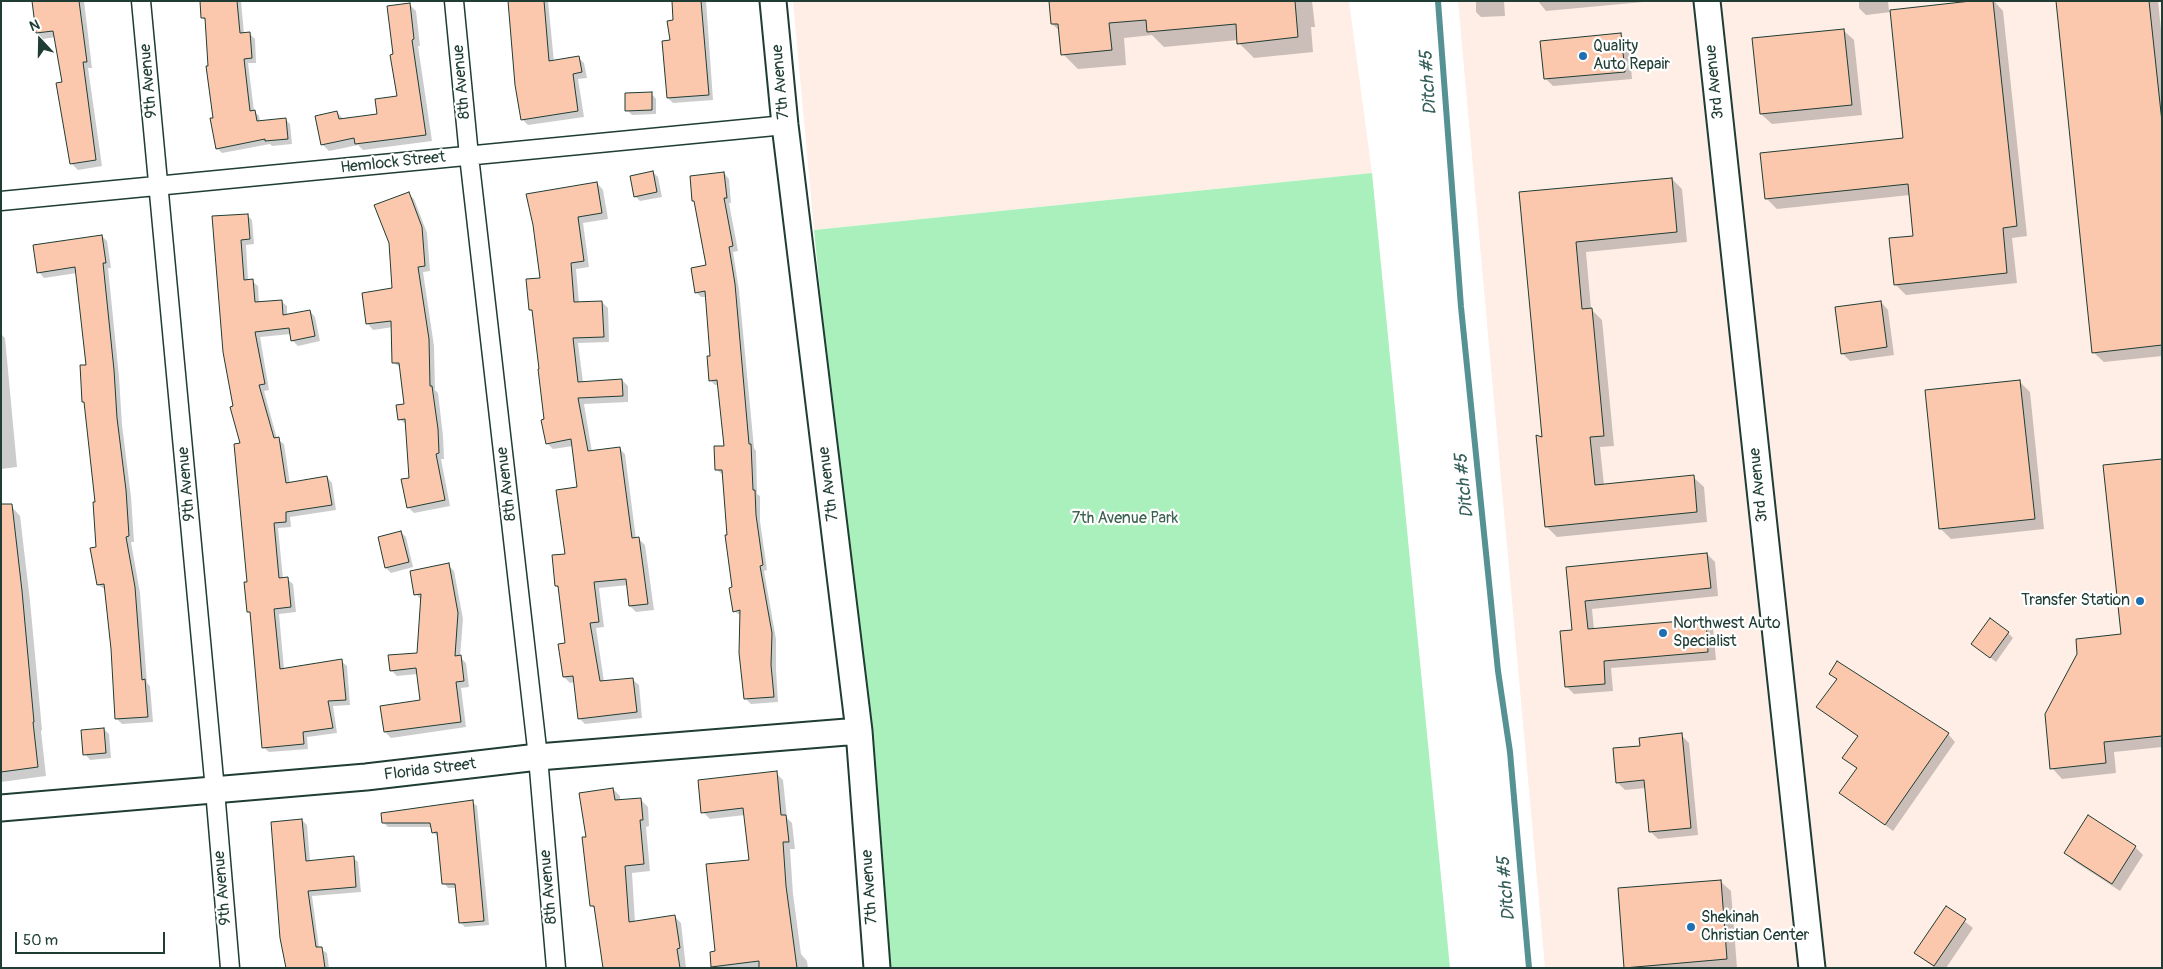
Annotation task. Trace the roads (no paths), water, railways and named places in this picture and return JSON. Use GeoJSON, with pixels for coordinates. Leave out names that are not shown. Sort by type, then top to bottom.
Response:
{"type":"FeatureCollection","features":[{"type":"Feature","properties":{"kind":"street","name":"9th Avenue"},"geometry":{"type":"LineString","coordinates":[[141,1],[216,790],[230,968]]}},
{"type":"Feature","properties":{"kind":"street","name":"8th Avenue"},"geometry":{"type":"LineString","coordinates":[[454,1],[469,156],[538,757],[556,968]]}},
{"type":"Feature","properties":{"kind":"street","name":"7th Avenue"},"geometry":{"type":"LineString","coordinates":[[773,1],[785,125],[858,731],[877,968]]}},
{"type":"Feature","properties":{"kind":"street","name":"3rd Avenue"},"geometry":{"type":"LineString","coordinates":[[1707,1],[1812,968]]}},
{"type":"Feature","properties":{"kind":"street","name":"Hemlock Street"},"geometry":{"type":"LineString","coordinates":[[1,201],[785,125]]}},
{"type":"Feature","properties":{"kind":"street","name":"Florida Street"},"geometry":{"type":"LineString","coordinates":[[1,808],[366,778],[538,757],[858,731]]}},
{"type":"Feature","properties":{"kind":"waterway","name":"Ditch #5"},"geometry":{"type":"LineString","coordinates":[[1438,1],[1461,307],[1498,671],[1510,752],[1529,968]]}},
{"type":"Feature","properties":{"kind":"place","name":"Quality Auto Repair"},"geometry":{"type":"Point","coordinates":[1583,56]}},
{"type":"Feature","properties":{"kind":"place","name":"Transfer Station"},"geometry":{"type":"Point","coordinates":[2140,601]}},
{"type":"Feature","properties":{"kind":"place","name":"Northwest Auto Specialist"},"geometry":{"type":"Point","coordinates":[1663,633]}},
{"type":"Feature","properties":{"kind":"place","name":"Shekinah Christian Center"},"geometry":{"type":"Point","coordinates":[1691,927]}},
{"type":"Feature","properties":{"kind":"park label","name":"7th Avenue Park"},"geometry":{"type":"Point","coordinates":[1125,519]}}]}
